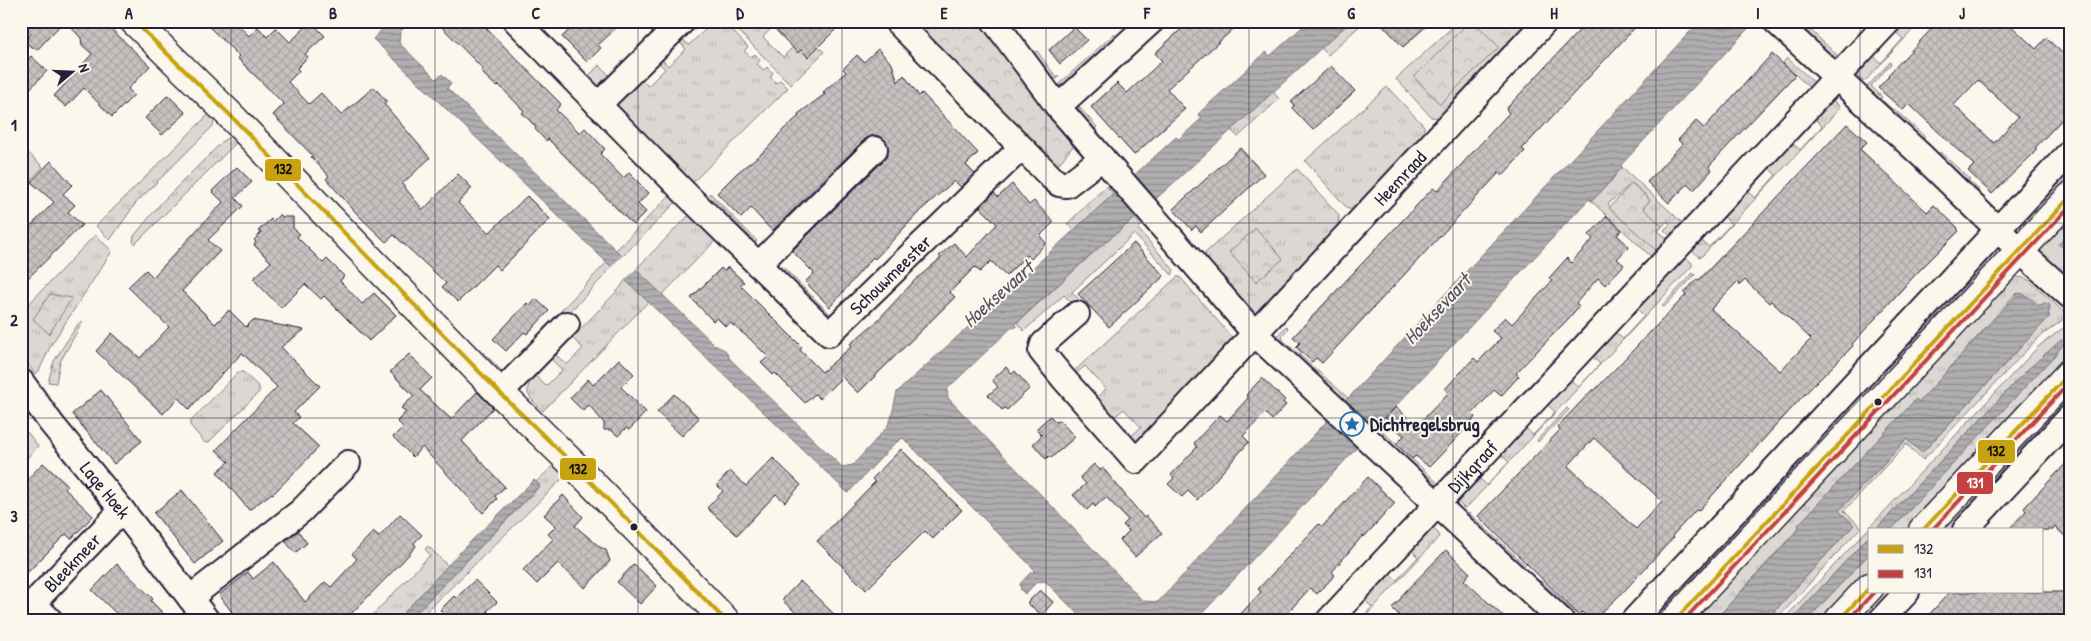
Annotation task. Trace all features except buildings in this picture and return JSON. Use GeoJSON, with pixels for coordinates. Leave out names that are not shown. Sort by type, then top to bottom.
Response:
{"type":"FeatureCollection","features":[{"type":"Feature","properties":{"kind":"street"},"geometry":{"type":"LineString","coordinates":[[134,21],[229,114],[500,393],[578,468],[725,620]]}},
{"type":"Feature","properties":{"kind":"street","name":"Schouwmeester"},"geometry":{"type":"LineString","coordinates":[[516,21],[829,334],[1022,148]]}},
{"type":"Feature","properties":{"kind":"street"},"geometry":{"type":"LineString","coordinates":[[598,105],[683,21]]}},
{"type":"Feature","properties":{"kind":"street"},"geometry":{"type":"LineString","coordinates":[[896,21],[1059,184],[1071,182],[1102,158]]}},
{"type":"Feature","properties":{"kind":"street"},"geometry":{"type":"LineString","coordinates":[[994,21],[1058,107],[1256,335]]}},
{"type":"Feature","properties":{"kind":"street"},"geometry":{"type":"LineString","coordinates":[[1058,107],[1152,21]]}},
{"type":"Feature","properties":{"kind":"street","name":"Heemraad"},"geometry":{"type":"LineString","coordinates":[[1077,314],[1043,344],[1041,351],[1136,462],[1546,21]]}},
{"type":"Feature","properties":{"kind":"street"},"geometry":{"type":"LineString","coordinates":[[1775,21],[1921,155],[2020,251],[2070,296]]}},
{"type":"Feature","properties":{"kind":"street","name":"Dijkgraaf"},"geometry":{"type":"LineString","coordinates":[[1329,620],[1889,21]]}},
{"type":"Feature","properties":{"kind":"street"},"geometry":{"type":"LineString","coordinates":[[758,265],[875,149]]}},
{"type":"Feature","properties":{"kind":"street"},"geometry":{"type":"LineString","coordinates":[[1634,620],[2070,152]]}},
{"type":"Feature","properties":{"kind":"street"},"geometry":{"type":"LineString","coordinates":[[1675,620],[2070,197]]}},
{"type":"Feature","properties":{"kind":"street"},"geometry":{"type":"LineString","coordinates":[[500,393],[567,324]]}},
{"type":"Feature","properties":{"kind":"street","name":"Dijkgraaf"},"geometry":{"type":"LineString","coordinates":[[1256,335],[1561,620]]}},
{"type":"Feature","properties":{"kind":"street"},"geometry":{"type":"LineString","coordinates":[[1925,528],[2070,373]]}},
{"type":"Feature","properties":{"kind":"street","name":"Lage Hoek"},"geometry":{"type":"LineString","coordinates":[[21,381],[51,423],[122,510],[207,620]]}},
{"type":"Feature","properties":{"kind":"street"},"geometry":{"type":"LineString","coordinates":[[1967,528],[2070,417]]}},
{"type":"Feature","properties":{"kind":"street"},"geometry":{"type":"LineString","coordinates":[[190,598],[301,512],[348,463]]}},
{"type":"Feature","properties":{"kind":"street","name":"Bleekmeer"},"geometry":{"type":"LineString","coordinates":[[27,610],[122,510]]}},
{"type":"Feature","properties":{"kind":"street"},"geometry":{"type":"LineString","coordinates":[[1839,620],[1868,589]]}},
{"type":"Feature","properties":{"kind":"street"},"geometry":{"type":"LineString","coordinates":[[1882,620],[1905,594]]}},
{"type":"Feature","properties":{"kind":"street"},"geometry":{"type":"LineString","coordinates":[[27,610],[50,620]]}},
{"type":"Feature","properties":{"kind":"green space"},"geometry":{"type":"Polygon","coordinates":[[[699,21],[723,21],[748,47],[744,51],[751,57],[755,54],[760,60],[757,64],[764,70],[767,67],[773,73],[770,77],[776,83],[780,80],[788,88],[690,185],[615,106],[615,98],[637,75],[648,86],[665,69],[654,58],[658,55],[668,66],[686,49],[675,38],[678,35],[689,45],[706,29],[699,21]]]}},
{"type":"Feature","properties":{"kind":"green space"},"geometry":{"type":"Polygon","coordinates":[[[729,21],[759,21],[767,30],[771,26],[772,28],[763,37],[783,57],[793,47],[798,53],[801,50],[818,46],[824,52],[791,85],[729,21]]]}},
{"type":"Feature","properties":{"kind":"green space"},"geometry":{"type":"Polygon","coordinates":[[[908,21],[978,21],[1073,146],[1053,171],[908,21]]]}},
{"type":"Feature","properties":{"kind":"green space"},"geometry":{"type":"Polygon","coordinates":[[[1351,21],[1365,21],[1328,55],[1321,48],[1351,21]]]}},
{"type":"Feature","properties":{"kind":"green space"},"geometry":{"type":"Polygon","coordinates":[[[1459,21],[1537,21],[1443,118],[1431,117],[1396,79],[1459,21]]]}},
{"type":"Feature","properties":{"kind":"green space"},"geometry":{"type":"Polygon","coordinates":[[[1470,21],[1473,21],[1499,47],[1440,104],[1414,77],[1470,21]]]}},
{"type":"Feature","properties":{"kind":"green space"},"geometry":{"type":"Polygon","coordinates":[[[1898,21],[1921,21],[1865,81],[1862,81],[1854,73],[1869,52],[1881,63],[1903,39],[1891,28],[1898,21]]]}},
{"type":"Feature","properties":{"kind":"green space"},"geometry":{"type":"Polygon","coordinates":[[[1802,22],[1838,56],[1845,54],[1837,61],[1799,25],[1802,22]]]}},
{"type":"Feature","properties":{"kind":"green space"},"geometry":{"type":"Polygon","coordinates":[[[1114,34],[1120,42],[1116,45],[1107,44],[1069,78],[1069,86],[1060,87],[1060,83],[1114,34]]]}},
{"type":"Feature","properties":{"kind":"green space"},"geometry":{"type":"Polygon","coordinates":[[[1037,51],[1056,77],[1059,77],[1057,79],[1053,78],[1034,53],[1037,51]]]}},
{"type":"Feature","properties":{"kind":"green space"},"geometry":{"type":"Polygon","coordinates":[[[1787,58],[1818,86],[1812,90],[1783,63],[1787,58]]]}},
{"type":"Feature","properties":{"kind":"green space"},"geometry":{"type":"Polygon","coordinates":[[[1890,62],[1891,64],[1871,86],[1882,97],[1879,100],[1867,87],[1890,62]]]}},
{"type":"Feature","properties":{"kind":"green space"},"geometry":{"type":"Polygon","coordinates":[[[599,65],[612,78],[603,86],[595,86],[585,80],[599,65]]]}},
{"type":"Feature","properties":{"kind":"green space"},"geometry":{"type":"Polygon","coordinates":[[[1387,87],[1424,126],[1423,140],[1358,209],[1348,209],[1305,161],[1387,87]]]}},
{"type":"Feature","properties":{"kind":"green space"},"geometry":{"type":"Polygon","coordinates":[[[1273,92],[1279,99],[1238,137],[1231,130],[1273,92]]]}},
{"type":"Feature","properties":{"kind":"green space"},"geometry":{"type":"Polygon","coordinates":[[[1830,97],[1839,106],[1839,109],[1702,256],[1699,257],[1688,247],[1697,237],[1709,247],[1731,224],[1720,213],[1743,188],[1755,198],[1776,175],[1765,164],[1788,139],[1800,150],[1822,126],[1811,115],[1830,97]]]}},
{"type":"Feature","properties":{"kind":"green space"},"geometry":{"type":"Polygon","coordinates":[[[1080,100],[1079,107],[1097,127],[1094,130],[1074,107],[1080,100]]]}},
{"type":"Feature","properties":{"kind":"green space"},"geometry":{"type":"Polygon","coordinates":[[[1883,101],[1925,137],[1920,139],[1882,103],[1883,101]]]}},
{"type":"Feature","properties":{"kind":"green space"},"geometry":{"type":"Polygon","coordinates":[[[209,114],[214,121],[213,126],[135,204],[110,240],[96,226],[209,114]]]}},
{"type":"Feature","properties":{"kind":"green space"},"geometry":{"type":"Polygon","coordinates":[[[231,136],[237,142],[135,244],[133,242],[134,236],[161,203],[224,140],[231,136]]]}},
{"type":"Feature","properties":{"kind":"green space"},"geometry":{"type":"Polygon","coordinates":[[[21,146],[43,167],[29,182],[21,174],[21,162],[26,157],[21,153],[21,146]]]}},
{"type":"Feature","properties":{"kind":"green space"},"geometry":{"type":"Polygon","coordinates":[[[1940,152],[1970,179],[1968,180],[1979,190],[1977,192],[1939,156],[1940,152]]]}},
{"type":"Feature","properties":{"kind":"green space"},"geometry":{"type":"Polygon","coordinates":[[[2070,165],[2070,190],[2024,230],[2021,229],[2019,220],[2070,165]]]}},
{"type":"Feature","properties":{"kind":"green space"},"geometry":{"type":"Polygon","coordinates":[[[1621,166],[1688,228],[1676,241],[1664,230],[1670,224],[1667,221],[1658,231],[1673,244],[1657,262],[1589,199],[1593,200],[1612,180],[1621,166]],[[1632,183],[1608,204],[1612,209],[1643,208],[1650,200],[1632,183]]]}},
{"type":"Feature","properties":{"kind":"green space"},"geometry":{"type":"Polygon","coordinates":[[[1297,169],[1339,215],[1338,231],[1258,315],[1255,315],[1203,255],[1297,169]]]}},
{"type":"Feature","properties":{"kind":"green space"},"geometry":{"type":"Polygon","coordinates":[[[1632,183],[1650,200],[1643,208],[1662,226],[1658,231],[1668,239],[1657,251],[1609,208],[1632,183]]]}},
{"type":"Feature","properties":{"kind":"green space"},"geometry":{"type":"Polygon","coordinates":[[[1106,186],[1114,194],[1074,230],[1067,224],[1106,186]]]}},
{"type":"Feature","properties":{"kind":"green space"},"geometry":{"type":"Polygon","coordinates":[[[674,191],[680,198],[622,257],[615,251],[674,191]]]}},
{"type":"Feature","properties":{"kind":"green space"},"geometry":{"type":"Polygon","coordinates":[[[710,193],[757,241],[751,247],[748,244],[752,239],[713,199],[708,203],[704,199],[710,193]]]}},
{"type":"Feature","properties":{"kind":"green space"},"geometry":{"type":"Polygon","coordinates":[[[2070,205],[2070,232],[2059,244],[2070,254],[2070,283],[2042,257],[2039,248],[2070,205]]]}},
{"type":"Feature","properties":{"kind":"green space"},"geometry":{"type":"Polygon","coordinates":[[[693,211],[719,237],[662,295],[635,270],[693,211]]]}},
{"type":"Feature","properties":{"kind":"green space"},"geometry":{"type":"Polygon","coordinates":[[[1135,218],[1141,226],[1138,229],[1174,270],[1172,275],[1134,234],[1072,292],[1081,302],[1075,306],[1064,295],[1024,331],[1017,323],[1104,243],[1135,218]]]}},
{"type":"Feature","properties":{"kind":"green space"},"geometry":{"type":"Polygon","coordinates":[[[1256,228],[1283,259],[1256,282],[1229,252],[1256,228]]]}},
{"type":"Feature","properties":{"kind":"green space"},"geometry":{"type":"Polygon","coordinates":[[[95,235],[112,251],[51,345],[39,371],[35,374],[21,355],[21,312],[95,235]]]}},
{"type":"Feature","properties":{"kind":"green space"},"geometry":{"type":"Polygon","coordinates":[[[1682,254],[1692,263],[1692,266],[1467,507],[1464,508],[1455,499],[1475,475],[1487,485],[1509,462],[1497,451],[1522,425],[1533,435],[1555,412],[1544,401],[1567,377],[1579,387],[1600,364],[1589,353],[1611,329],[1623,339],[1644,316],[1633,305],[1682,254]]]}},
{"type":"Feature","properties":{"kind":"green space"},"geometry":{"type":"Polygon","coordinates":[[[1982,259],[1994,270],[1955,313],[1899,359],[1894,354],[1982,259]]]}},
{"type":"Feature","properties":{"kind":"green space"},"geometry":{"type":"Polygon","coordinates":[[[607,262],[612,267],[606,274],[509,376],[504,378],[473,347],[475,344],[503,372],[607,262]]]}},
{"type":"Feature","properties":{"kind":"green space"},"geometry":{"type":"Polygon","coordinates":[[[782,266],[830,314],[836,317],[829,319],[818,314],[822,309],[784,271],[779,275],[776,272],[782,266]]]}},
{"type":"Feature","properties":{"kind":"green space"},"geometry":{"type":"Polygon","coordinates":[[[1693,273],[1695,275],[1664,307],[1662,306],[1693,273]]]}},
{"type":"Feature","properties":{"kind":"green space"},"geometry":{"type":"Polygon","coordinates":[[[1177,277],[1180,277],[1236,342],[1140,443],[1129,438],[1141,427],[1124,409],[1112,419],[1094,400],[1106,389],[1085,366],[1073,376],[1071,374],[1177,277]]]}},
{"type":"Feature","properties":{"kind":"green space"},"geometry":{"type":"Polygon","coordinates":[[[2016,277],[2025,278],[2030,281],[2068,316],[2037,339],[1923,460],[1906,444],[1844,511],[1861,527],[1776,620],[1766,620],[1854,525],[1839,511],[1907,439],[1922,453],[2050,316],[2034,300],[2020,293],[2015,294],[1919,403],[1916,399],[1715,620],[1683,620],[2011,279],[2016,277]]]}},
{"type":"Feature","properties":{"kind":"green space"},"geometry":{"type":"Polygon","coordinates":[[[626,279],[649,301],[543,411],[529,395],[528,387],[531,382],[535,376],[546,386],[562,370],[551,359],[556,355],[567,365],[583,348],[572,338],[620,288],[626,279]]]}},
{"type":"Feature","properties":{"kind":"green space"},"geometry":{"type":"Polygon","coordinates":[[[50,294],[72,298],[49,334],[33,319],[50,294]]]}},
{"type":"Feature","properties":{"kind":"green space"},"geometry":{"type":"Polygon","coordinates":[[[83,321],[60,362],[56,383],[48,382],[54,361],[78,324],[83,321]]]}},
{"type":"Feature","properties":{"kind":"green space"},"geometry":{"type":"Polygon","coordinates":[[[2070,323],[2070,365],[1918,528],[1893,528],[2064,343],[2026,371],[1877,528],[1869,528],[2039,346],[2070,323]]]}},
{"type":"Feature","properties":{"kind":"green space"},"geometry":{"type":"Polygon","coordinates":[[[1286,326],[1288,328],[1282,336],[1283,340],[1348,398],[1345,402],[1279,341],[1279,334],[1286,326]]]}},
{"type":"Feature","properties":{"kind":"green space"},"geometry":{"type":"Polygon","coordinates":[[[238,372],[243,372],[259,387],[259,392],[209,442],[205,443],[190,425],[190,422],[238,372]]]}},
{"type":"Feature","properties":{"kind":"green space"},"geometry":{"type":"Polygon","coordinates":[[[2070,380],[2070,405],[1956,528],[1932,528],[2070,380]]]}},
{"type":"Feature","properties":{"kind":"green space"},"geometry":{"type":"Polygon","coordinates":[[[1567,408],[1569,410],[1538,442],[1537,440],[1567,408]]]}},
{"type":"Feature","properties":{"kind":"green space"},"geometry":{"type":"Polygon","coordinates":[[[1377,426],[1443,488],[1438,489],[1374,429],[1377,426]]]}},
{"type":"Feature","properties":{"kind":"green space"},"geometry":{"type":"Polygon","coordinates":[[[27,432],[38,446],[21,465],[21,438],[27,432]]]}},
{"type":"Feature","properties":{"kind":"green space"},"geometry":{"type":"Polygon","coordinates":[[[1817,436],[1829,448],[1668,620],[1645,620],[1817,436]]]}},
{"type":"Feature","properties":{"kind":"green space"},"geometry":{"type":"Polygon","coordinates":[[[554,465],[565,476],[418,620],[409,620],[540,486],[536,482],[554,465]]]}},
{"type":"Feature","properties":{"kind":"green space"},"geometry":{"type":"Polygon","coordinates":[[[1469,513],[1525,565],[1521,566],[1468,518],[1469,513]]]}},
{"type":"Feature","properties":{"kind":"green space"},"geometry":{"type":"Polygon","coordinates":[[[1430,525],[1439,534],[1439,537],[1360,620],[1372,607],[1361,597],[1386,570],[1397,580],[1418,557],[1408,547],[1430,525]]]}},
{"type":"Feature","properties":{"kind":"green space"},"geometry":{"type":"Polygon","coordinates":[[[1868,529],[1868,537],[1791,620],[1783,620],[1868,529]]]}},
{"type":"Feature","properties":{"kind":"green space"},"geometry":{"type":"Polygon","coordinates":[[[428,546],[448,566],[397,620],[368,620],[430,555],[425,549],[428,546]]]}},
{"type":"Feature","properties":{"kind":"green space"},"geometry":{"type":"Polygon","coordinates":[[[1868,555],[1868,581],[1832,620],[1807,620],[1868,555]]]}},
{"type":"Feature","properties":{"kind":"green space"},"geometry":{"type":"Polygon","coordinates":[[[1540,580],[1583,620],[1578,620],[1539,584],[1540,580]]]}},
{"type":"Feature","properties":{"kind":"water","name":"Hoeksevaart"},"geometry":{"type":"Polygon","coordinates":[[[390,21],[410,21],[400,32],[399,43],[436,79],[442,74],[451,83],[447,88],[716,346],[725,350],[730,359],[842,467],[853,465],[887,427],[891,419],[897,392],[1176,137],[1179,139],[1202,118],[1198,114],[1266,52],[1270,56],[1309,21],[1351,21],[1135,218],[1104,243],[1015,324],[1017,326],[1012,327],[947,389],[948,398],[1143,601],[1158,602],[1700,21],[1755,21],[1621,165],[1622,168],[1593,200],[1589,199],[1196,620],[1084,620],[1045,581],[1037,582],[1025,594],[1021,590],[1020,584],[1031,572],[1034,573],[1033,568],[903,438],[894,444],[848,493],[373,39],[390,21]]]}},
{"type":"Feature","properties":{"kind":"water"},"geometry":{"type":"Polygon","coordinates":[[[2070,232],[2070,254],[2059,244],[2070,232]]]}},
{"type":"Feature","properties":{"kind":"water"},"geometry":{"type":"Polygon","coordinates":[[[2018,293],[2023,294],[2039,306],[2044,303],[2049,304],[2048,314],[2050,316],[1922,453],[1906,439],[1839,511],[1854,525],[1766,620],[1715,620],[1799,529],[1798,525],[1916,399],[1919,402],[2018,293]]]}},
{"type":"Feature","properties":{"kind":"water"},"geometry":{"type":"Polygon","coordinates":[[[2061,340],[2065,342],[1893,528],[1877,528],[2026,371],[2061,340]]]}},
{"type":"Feature","properties":{"kind":"water"},"geometry":{"type":"Polygon","coordinates":[[[534,480],[540,485],[409,620],[397,620],[463,549],[534,480]]]}},
{"type":"Feature","properties":{"kind":"water"},"geometry":{"type":"Polygon","coordinates":[[[1868,537],[1868,555],[1807,620],[1791,620],[1868,537]]]}},
{"type":"Feature","properties":{"kind":"pier"},"geometry":{"type":"Polygon","coordinates":[[[623,255],[637,268],[624,281],[610,268],[623,255]]]}},
{"type":"Feature","properties":{"kind":"transit line","name":"132"},"geometry":{"type":"LineString","coordinates":[[134,21],[229,114],[500,393],[577,468],[725,620]]}},
{"type":"Feature","properties":{"kind":"transit line","name":"132"},"geometry":{"type":"LineString","coordinates":[[1675,620],[2070,197]]}},
{"type":"Feature","properties":{"kind":"transit line","name":"131"},"geometry":{"type":"LineString","coordinates":[[1684,620],[2070,206]]}},
{"type":"Feature","properties":{"kind":"transit line","name":"132"},"geometry":{"type":"LineString","coordinates":[[1925,528],[2070,373]]}},
{"type":"Feature","properties":{"kind":"transit line","name":"131"},"geometry":{"type":"LineString","coordinates":[[1934,528],[2070,382]]}},
{"type":"Feature","properties":{"kind":"transit line","name":"132"},"geometry":{"type":"LineString","coordinates":[[1839,620],[1868,589]]}},
{"type":"Feature","properties":{"kind":"transit line","name":"131"},"geometry":{"type":"LineString","coordinates":[[1848,620],[1872,594]]}},
{"type":"Feature","properties":{"kind":"place","name":"Dichtregelsbrug"},"geometry":{"type":"Point","coordinates":[1352,424]}}]}
